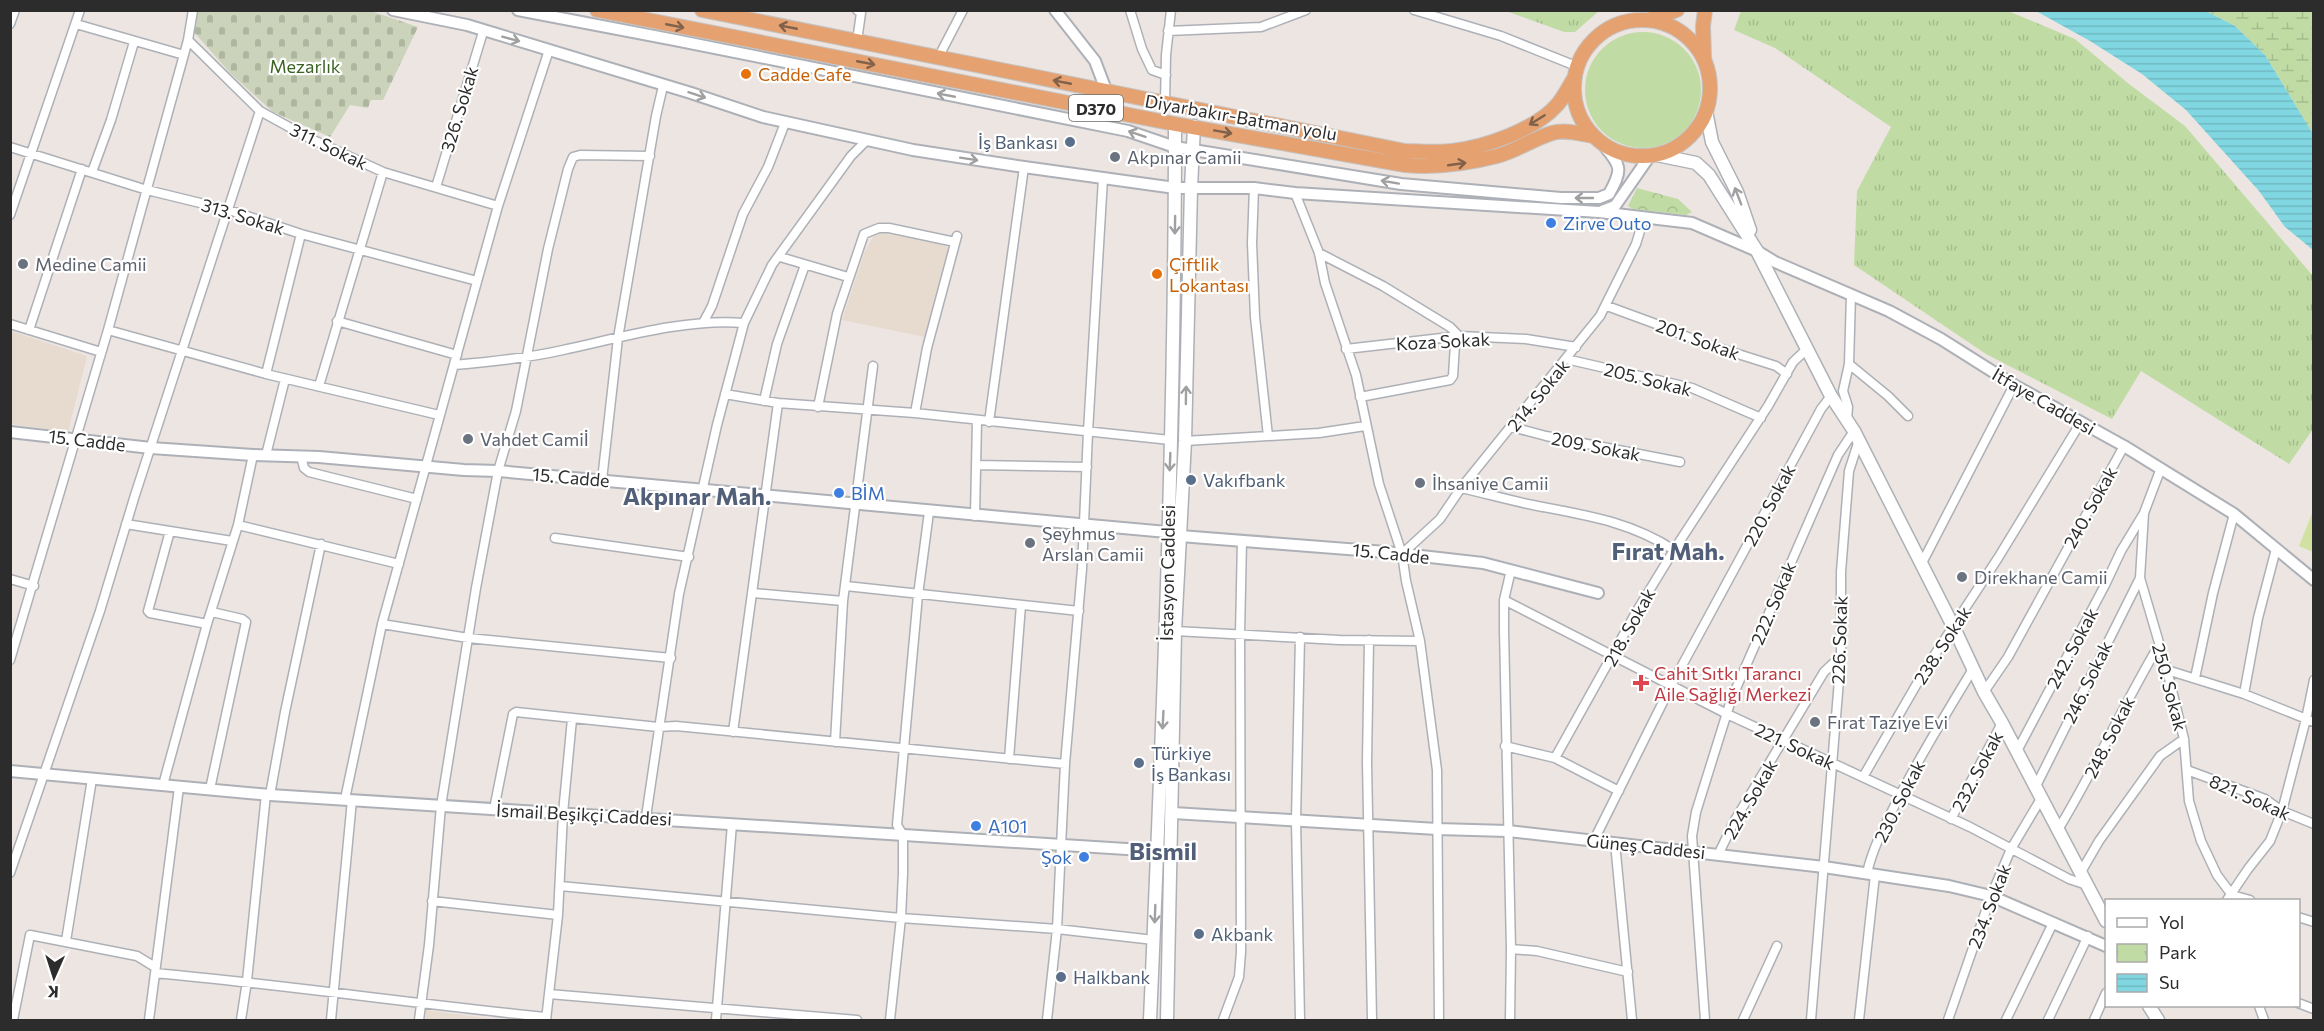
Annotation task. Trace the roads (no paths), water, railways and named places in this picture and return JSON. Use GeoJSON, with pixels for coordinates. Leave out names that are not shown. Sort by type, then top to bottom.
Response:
{"type":"FeatureCollection","features":[{"type":"Feature","properties":{"kind":"highway","name":"Diyarbakır-Batman yolu"},"geometry":{"type":"LineString","coordinates":[[597,10],[1175,124],[1405,165],[1434,167],[1467,163],[1499,155],[1553,133],[1568,132],[1593,136]]}},
{"type":"Feature","properties":{"kind":"highway","name":"Diyarbakır-Batman yolu"},"geometry":{"type":"LineString","coordinates":[[702,10],[1405,151],[1451,152],[1493,142],[1541,119],[1557,106],[1576,71]]}},
{"type":"Feature","properties":{"kind":"highway"},"geometry":{"type":"LineString","coordinates":[[1648,20],[1670,26],[1689,38],[1702,56],[1710,77],[1710,99],[1703,120],[1689,138],[1671,151],[1653,156],[1626,155],[1605,147],[1588,131],[1576,111],[1573,88],[1576,71],[1587,46],[1604,31],[1625,22],[1648,20],[1677,10]]}},
{"type":"Feature","properties":{"kind":"highway"},"geometry":{"type":"LineString","coordinates":[[1705,10],[1703,26],[1705,63]]}},
{"type":"Feature","properties":{"kind":"main road"},"geometry":{"type":"LineString","coordinates":[[1706,111],[1712,142],[1737,192],[1757,251]]}},
{"type":"Feature","properties":{"kind":"main road","name":"İstasyon Caddesi"},"geometry":{"type":"LineString","coordinates":[[1167,1020],[1175,631],[1170,440],[1175,124]]}},
{"type":"Feature","properties":{"kind":"main road","name":"İstasyon Caddesi"},"geometry":{"type":"LineString","coordinates":[[1150,1020],[1164,700],[1174,534],[1185,441],[1194,126]]}},
{"type":"Feature","properties":{"kind":"main road"},"geometry":{"type":"LineString","coordinates":[[1653,156],[1696,164],[1709,175],[1757,251],[1806,349],[1853,431],[1922,563],[1984,692],[2059,828],[2105,919]]}},
{"type":"Feature","properties":{"kind":"main road"},"geometry":{"type":"LineString","coordinates":[[2150,1007],[2158,1020]]}},
{"type":"Feature","properties":{"kind":"street"},"geometry":{"type":"LineString","coordinates":[[10,24],[15,10]]}},
{"type":"Feature","properties":{"kind":"street"},"geometry":{"type":"LineString","coordinates":[[10,215],[80,10]]}},
{"type":"Feature","properties":{"kind":"street"},"geometry":{"type":"LineString","coordinates":[[10,660],[34,586],[108,330],[188,40],[193,10]]}},
{"type":"Feature","properties":{"kind":"street","name":"İtfaye Caddesi"},"geometry":{"type":"LineString","coordinates":[[393,10],[467,26],[785,123],[913,150],[1175,188],[1254,188],[1295,193],[1599,212],[1692,223],[1757,251],[1775,262],[1851,295],[1941,339],[2014,385],[2124,446],[2234,514],[2313,580]]}},
{"type":"Feature","properties":{"kind":"street"},"geometry":{"type":"LineString","coordinates":[[518,10],[1128,131],[1175,147],[1401,184],[1587,199],[1599,198],[1609,194],[1618,173],[1618,162],[1605,147]]}},
{"type":"Feature","properties":{"kind":"street"},"geometry":{"type":"LineString","coordinates":[[938,58],[963,10]]}},
{"type":"Feature","properties":{"kind":"street"},"geometry":{"type":"LineString","coordinates":[[1055,10],[1095,61],[1106,90]]}},
{"type":"Feature","properties":{"kind":"street"},"geometry":{"type":"LineString","coordinates":[[1130,10],[1142,49],[1152,70],[1166,75]]}},
{"type":"Feature","properties":{"kind":"street"},"geometry":{"type":"LineString","coordinates":[[1165,103],[1171,10]]}},
{"type":"Feature","properties":{"kind":"street"},"geometry":{"type":"LineString","coordinates":[[1168,31],[1261,27],[1306,10]]}},
{"type":"Feature","properties":{"kind":"street"},"geometry":{"type":"LineString","coordinates":[[1414,10],[1501,36],[1576,71]]}},
{"type":"Feature","properties":{"kind":"street"},"geometry":{"type":"LineString","coordinates":[[857,41],[860,11]]}},
{"type":"Feature","properties":{"kind":"street"},"geometry":{"type":"LineString","coordinates":[[76,24],[183,55]]}},
{"type":"Feature","properties":{"kind":"street","name":"326. Sokak"},"geometry":{"type":"LineString","coordinates":[[436,187],[483,32]]}},
{"type":"Feature","properties":{"kind":"street","name":"311. Sokak"},"geometry":{"type":"LineString","coordinates":[[188,40],[260,111],[309,138],[383,172],[498,206]]}},
{"type":"Feature","properties":{"kind":"street"},"geometry":{"type":"LineString","coordinates":[[92,172],[111,120],[134,42]]}},
{"type":"Feature","properties":{"kind":"street"},"geometry":{"type":"LineString","coordinates":[[331,1020],[349,800],[382,624],[498,206],[549,50]]}},
{"type":"Feature","properties":{"kind":"street"},"geometry":{"type":"LineString","coordinates":[[602,480],[618,338],[663,86]]}},
{"type":"Feature","properties":{"kind":"street"},"geometry":{"type":"LineString","coordinates":[[10,873],[100,611],[260,111]]}},
{"type":"Feature","properties":{"kind":"street"},"geometry":{"type":"LineString","coordinates":[[703,323],[712,306],[743,214],[768,167],[785,123]]}},
{"type":"Feature","properties":{"kind":"street"},"geometry":{"type":"LineString","coordinates":[[646,817],[679,594],[725,394],[744,323],[772,265],[851,156],[867,140]]}},
{"type":"Feature","properties":{"kind":"street","name":"313. Sokak"},"geometry":{"type":"LineString","coordinates":[[10,147],[147,190],[229,210],[301,234],[477,281]]}},
{"type":"Feature","properties":{"kind":"street"},"geometry":{"type":"LineString","coordinates":[[419,1020],[429,945],[441,806],[468,638],[498,471],[516,411],[548,249],[573,157],[650,156]]}},
{"type":"Feature","properties":{"kind":"street"},"geometry":{"type":"LineString","coordinates":[[1599,212],[1615,206],[1653,156]]}},
{"type":"Feature","properties":{"kind":"street"},"geometry":{"type":"LineString","coordinates":[[989,422],[1024,167]]}},
{"type":"Feature","properties":{"kind":"street"},"geometry":{"type":"LineString","coordinates":[[29,330],[82,169]]}},
{"type":"Feature","properties":{"kind":"street"},"geometry":{"type":"LineString","coordinates":[[319,386],[383,172]]}},
{"type":"Feature","properties":{"kind":"street"},"geometry":{"type":"LineString","coordinates":[[1047,1020],[1057,929],[1065,764],[1079,610],[1103,178]]}},
{"type":"Feature","properties":{"kind":"street"},"geometry":{"type":"LineString","coordinates":[[1254,188],[1252,243],[1255,317],[1268,436]]}},
{"type":"Feature","properties":{"kind":"street"},"geometry":{"type":"LineString","coordinates":[[1295,193],[1319,254],[1325,283],[1356,375],[1365,426],[1379,484],[1402,554],[1420,641],[1437,770],[1439,1020]]}},
{"type":"Feature","properties":{"kind":"street","name":"214. Sokak"},"geometry":{"type":"LineString","coordinates":[[1402,554],[1440,519],[1461,488],[1576,347],[1606,306],[1636,244],[1644,218]]}},
{"type":"Feature","properties":{"kind":"street"},"geometry":{"type":"LineString","coordinates":[[818,407],[837,314],[864,234],[871,230],[889,228],[956,239],[927,348],[915,414]]}},
{"type":"Feature","properties":{"kind":"street"},"geometry":{"type":"LineString","coordinates":[[266,375],[301,234]]}},
{"type":"Feature","properties":{"kind":"street"},"geometry":{"type":"LineString","coordinates":[[1319,254],[1383,286],[1450,327],[1459,336],[1455,344],[1453,376],[1450,380],[1360,397]]}},
{"type":"Feature","properties":{"kind":"street"},"geometry":{"type":"LineString","coordinates":[[780,257],[848,277]]}},
{"type":"Feature","properties":{"kind":"street"},"geometry":{"type":"LineString","coordinates":[[764,401],[777,344],[805,265]]}},
{"type":"Feature","properties":{"kind":"street"},"geometry":{"type":"LineString","coordinates":[[1851,295],[1849,364],[1843,391],[1853,431]]}},
{"type":"Feature","properties":{"kind":"street","name":"201. Sokak"},"geometry":{"type":"LineString","coordinates":[[1606,306],[1700,342],[1776,366],[1787,374]]}},
{"type":"Feature","properties":{"kind":"street"},"geometry":{"type":"LineString","coordinates":[[337,321],[458,355]]}},
{"type":"Feature","properties":{"kind":"street"},"geometry":{"type":"LineString","coordinates":[[454,365],[526,357],[703,323],[744,323]]}},
{"type":"Feature","properties":{"kind":"street"},"geometry":{"type":"LineString","coordinates":[[10,324],[101,352]]}},
{"type":"Feature","properties":{"kind":"street"},"geometry":{"type":"LineString","coordinates":[[108,330],[266,375],[439,415]]}},
{"type":"Feature","properties":{"kind":"street","name":"Koza Sokak"},"geometry":{"type":"LineString","coordinates":[[1346,349],[1459,336],[1526,339],[1576,347]]}},
{"type":"Feature","properties":{"kind":"street","name":"218. Sokak"},"geometry":{"type":"LineString","coordinates":[[1555,758],[1638,609],[1674,550],[1761,418],[1793,362],[1806,349]]}},
{"type":"Feature","properties":{"kind":"street","name":"205. Sokak"},"geometry":{"type":"LineString","coordinates":[[1566,359],[1692,388],[1761,418]]}},
{"type":"Feature","properties":{"kind":"street"},"geometry":{"type":"LineString","coordinates":[[1849,364],[1908,416]]}},
{"type":"Feature","properties":{"kind":"street"},"geometry":{"type":"LineString","coordinates":[[835,742],[843,601],[873,366]]}},
{"type":"Feature","properties":{"kind":"street"},"geometry":{"type":"LineString","coordinates":[[266,455],[285,379]]}},
{"type":"Feature","properties":{"kind":"street"},"geometry":{"type":"LineString","coordinates":[[1922,563],[2014,385]]}},
{"type":"Feature","properties":{"kind":"street"},"geometry":{"type":"LineString","coordinates":[[725,394],[778,403],[915,414],[1170,440]]}},
{"type":"Feature","properties":{"kind":"street","name":"220. Sokak"},"geometry":{"type":"LineString","coordinates":[[1594,840],[1672,684],[1821,409],[1831,396]]}},
{"type":"Feature","properties":{"kind":"street"},"geometry":{"type":"LineString","coordinates":[[733,732],[778,403]]}},
{"type":"Feature","properties":{"kind":"street"},"geometry":{"type":"LineString","coordinates":[[975,516],[977,420]]}},
{"type":"Feature","properties":{"kind":"street","name":"238. Sokak"},"geometry":{"type":"LineString","coordinates":[[1863,777],[1926,668],[1954,628],[2081,422]]}},
{"type":"Feature","properties":{"kind":"street"},"geometry":{"type":"LineString","coordinates":[[1185,441],[1319,433],[1365,426]]}},
{"type":"Feature","properties":{"kind":"street","name":"209. Sokak"},"geometry":{"type":"LineString","coordinates":[[1512,427],[1546,436],[1680,462]]}},
{"type":"Feature","properties":{"kind":"street","name":"226. Sokak"},"geometry":{"type":"LineString","coordinates":[[1811,1020],[1841,656],[1841,572],[1853,431]]}},
{"type":"Feature","properties":{"kind":"street","name":"222. Sokak"},"geometry":{"type":"LineString","coordinates":[[1705,1020],[1692,836],[1696,812],[1727,714],[1838,455],[1853,431]]}},
{"type":"Feature","properties":{"kind":"street","name":"15. Cadde"},"geometry":{"type":"LineString","coordinates":[[10,432],[151,448],[301,456],[703,488],[765,497],[1402,554],[1483,563],[1598,594]]}},
{"type":"Feature","properties":{"kind":"street","name":"240. Sokak"},"geometry":{"type":"LineString","coordinates":[[1984,692],[2008,657],[2124,446]]}},
{"type":"Feature","properties":{"kind":"street"},"geometry":{"type":"LineString","coordinates":[[163,785],[207,624],[238,525],[254,455]]}},
{"type":"Feature","properties":{"kind":"street"},"geometry":{"type":"LineString","coordinates":[[301,456],[304,468],[309,472],[417,499]]}},
{"type":"Feature","properties":{"kind":"street"},"geometry":{"type":"LineString","coordinates":[[976,465],[1087,468]]}},
{"type":"Feature","properties":{"kind":"street","name":"250. Sokak"},"geometry":{"type":"LineString","coordinates":[[2161,468],[2144,513],[2140,578],[2184,739],[2189,801],[2201,841],[2231,898]]}},
{"type":"Feature","properties":{"kind":"street"},"geometry":{"type":"LineString","coordinates":[[1461,488],[1540,507],[1589,515],[1631,527],[1674,550]]}},
{"type":"Feature","properties":{"kind":"street"},"geometry":{"type":"LineString","coordinates":[[891,1020],[901,918],[903,835],[897,825],[918,595],[929,512]]}},
{"type":"Feature","properties":{"kind":"street","name":"242. Sokak"},"geometry":{"type":"LineString","coordinates":[[2017,751],[2121,551],[2144,513]]}},
{"type":"Feature","properties":{"kind":"street"},"geometry":{"type":"LineString","coordinates":[[2195,678],[2213,593],[2234,514]]}},
{"type":"Feature","properties":{"kind":"street"},"geometry":{"type":"LineString","coordinates":[[126,524],[232,541]]}},
{"type":"Feature","properties":{"kind":"street"},"geometry":{"type":"LineString","coordinates":[[238,525],[399,564]]}},
{"type":"Feature","properties":{"kind":"street"},"geometry":{"type":"LineString","coordinates":[[170,531],[148,611],[150,614],[207,624]]}},
{"type":"Feature","properties":{"kind":"street"},"geometry":{"type":"LineString","coordinates":[[555,538],[689,557]]}},
{"type":"Feature","properties":{"kind":"street"},"geometry":{"type":"LineString","coordinates":[[1223,1020],[1239,977],[1240,960],[1242,540]]}},
{"type":"Feature","properties":{"kind":"street"},"geometry":{"type":"LineString","coordinates":[[241,1020],[268,795],[321,544]]}},
{"type":"Feature","properties":{"kind":"street"},"geometry":{"type":"LineString","coordinates":[[2244,694],[2258,618],[2276,549]]}},
{"type":"Feature","properties":{"kind":"street"},"geometry":{"type":"LineString","coordinates":[[1510,570],[1504,600],[1511,949],[1510,1020]]}},
{"type":"Feature","properties":{"kind":"street","name":"246. Sokak"},"geometry":{"type":"LineString","coordinates":[[2036,786],[2140,578]]}},
{"type":"Feature","properties":{"kind":"street"},"geometry":{"type":"LineString","coordinates":[[10,579],[34,586]]}},
{"type":"Feature","properties":{"kind":"street"},"geometry":{"type":"LineString","coordinates":[[846,586],[1079,610]]}},
{"type":"Feature","properties":{"kind":"street"},"geometry":{"type":"LineString","coordinates":[[753,593],[843,601]]}},
{"type":"Feature","properties":{"kind":"street","name":"221. Sokak"},"geometry":{"type":"LineString","coordinates":[[1504,600],[1727,714],[1951,819],[2069,879],[2088,886]]}},
{"type":"Feature","properties":{"kind":"street"},"geometry":{"type":"LineString","coordinates":[[1009,759],[1021,605]]}},
{"type":"Feature","properties":{"kind":"street"},"geometry":{"type":"LineString","coordinates":[[210,789],[246,622],[212,612]]}},
{"type":"Feature","properties":{"kind":"street"},"geometry":{"type":"LineString","coordinates":[[382,624],[468,638],[671,658]]}},
{"type":"Feature","properties":{"kind":"street"},"geometry":{"type":"LineString","coordinates":[[1175,631],[1420,641]]}},
{"type":"Feature","properties":{"kind":"street"},"geometry":{"type":"LineString","coordinates":[[1300,637],[1296,820],[1300,1020]]}},
{"type":"Feature","properties":{"kind":"street"},"geometry":{"type":"LineString","coordinates":[[1369,640],[1367,762],[1372,1020]]}},
{"type":"Feature","properties":{"kind":"street","name":"248. Sokak"},"geometry":{"type":"LineString","coordinates":[[2059,828],[2088,779],[2134,686],[2159,645]]}},
{"type":"Feature","properties":{"kind":"street","name":"224. Sokak"},"geometry":{"type":"LineString","coordinates":[[1719,853],[1735,820],[1824,672],[1841,656]]}},
{"type":"Feature","properties":{"kind":"street","name":"230. Sokak"},"geometry":{"type":"LineString","coordinates":[[1859,1020],[1871,874],[1879,838],[1900,796],[1973,669]]}},
{"type":"Feature","properties":{"kind":"street"},"geometry":{"type":"LineString","coordinates":[[2167,670],[2244,694],[2310,721]]}},
{"type":"Feature","properties":{"kind":"street"},"geometry":{"type":"LineString","coordinates":[[2231,898],[2248,869],[2270,841],[2282,811],[2310,721],[2313,680]]}},
{"type":"Feature","properties":{"kind":"street"},"geometry":{"type":"LineString","coordinates":[[494,809],[513,714],[516,712],[1065,764]]}},
{"type":"Feature","properties":{"kind":"street"},"geometry":{"type":"LineString","coordinates":[[13,1020],[30,935],[137,956],[155,970],[546,1019],[558,915],[563,813],[572,718]]}},
{"type":"Feature","properties":{"kind":"street","name":"232. Sokak"},"geometry":{"type":"LineString","coordinates":[[1951,819],[2002,723]]}},
{"type":"Feature","properties":{"kind":"street"},"geometry":{"type":"LineString","coordinates":[[2081,872],[2099,840],[2160,756],[2184,739]]}},
{"type":"Feature","properties":{"kind":"street"},"geometry":{"type":"LineString","coordinates":[[1506,747],[1555,758],[1619,791]]}},
{"type":"Feature","properties":{"kind":"street","name":"821. Sokak"},"geometry":{"type":"LineString","coordinates":[[2187,770],[2265,799],[2282,811],[2313,824]]}},
{"type":"Feature","properties":{"kind":"street","name":"İsmail Beşikçi Caddesi"},"geometry":{"type":"LineString","coordinates":[[10,771],[268,795],[1158,851]]}},
{"type":"Feature","properties":{"kind":"street"},"geometry":{"type":"LineString","coordinates":[[66,941],[92,779]]}},
{"type":"Feature","properties":{"kind":"street"},"geometry":{"type":"LineString","coordinates":[[149,1020],[179,787]]}},
{"type":"Feature","properties":{"kind":"street","name":"234. Sokak"},"geometry":{"type":"LineString","coordinates":[[1948,1020],[1991,896],[2011,849],[2042,797]]}},
{"type":"Feature","properties":{"kind":"street","name":"Güneş Caddesi"},"geometry":{"type":"LineString","coordinates":[[1173,813],[1437,829],[1508,831],[1719,853],[1824,867],[1949,886],[1991,896],[2088,936],[2105,945]]}},
{"type":"Feature","properties":{"kind":"street"},"geometry":{"type":"LineString","coordinates":[[716,1020],[732,824]]}},
{"type":"Feature","properties":{"kind":"street"},"geometry":{"type":"LineString","coordinates":[[1615,843],[1632,1020]]}},
{"type":"Feature","properties":{"kind":"street"},"geometry":{"type":"LineString","coordinates":[[560,886],[725,903],[1057,929],[1154,940]]}},
{"type":"Feature","properties":{"kind":"street"},"geometry":{"type":"LineString","coordinates":[[432,901],[558,915]]}},
{"type":"Feature","properties":{"kind":"street"},"geometry":{"type":"LineString","coordinates":[[2006,1020],[2054,923]]}},
{"type":"Feature","properties":{"kind":"street"},"geometry":{"type":"LineString","coordinates":[[2048,1020],[2088,936]]}},
{"type":"Feature","properties":{"kind":"street"},"geometry":{"type":"LineString","coordinates":[[1743,1020],[1777,946]]}},
{"type":"Feature","properties":{"kind":"street"},"geometry":{"type":"LineString","coordinates":[[1511,949],[1537,951],[1628,972]]}},
{"type":"Feature","properties":{"kind":"street"},"geometry":{"type":"LineString","coordinates":[[549,994],[717,1010],[857,1020]]}},
{"type":"Feature","properties":{"kind":"street"},"geometry":{"type":"LineString","coordinates":[[2094,1020],[2105,995]]}},
{"type":"Feature","properties":{"kind":"water"},"geometry":{"type":"Polygon","coordinates":[[[2036,11],[2206,11],[2235,26],[2265,55],[2313,134],[2313,250],[2285,227],[2259,191],[2186,110],[2142,74],[2090,41],[2036,11]]]}},
{"type":"Feature","properties":{"kind":"place","name":"Cadde Cafe"},"geometry":{"type":"Point","coordinates":[746,74]}},
{"type":"Feature","properties":{"kind":"place","name":"İş Bankası"},"geometry":{"type":"Point","coordinates":[1070,142]}},
{"type":"Feature","properties":{"kind":"place","name":"Akpınar Camii"},"geometry":{"type":"Point","coordinates":[1115,157]}},
{"type":"Feature","properties":{"kind":"place","name":"Zirve Outo"},"geometry":{"type":"Point","coordinates":[1551,223]}},
{"type":"Feature","properties":{"kind":"place","name":"Medine Camii"},"geometry":{"type":"Point","coordinates":[23,264]}},
{"type":"Feature","properties":{"kind":"place","name":"Çiftlik Lokantası"},"geometry":{"type":"Point","coordinates":[1157,274]}},
{"type":"Feature","properties":{"kind":"place","name":"Vahdet Camiİ"},"geometry":{"type":"Point","coordinates":[468,439]}},
{"type":"Feature","properties":{"kind":"place","name":"Vakıfbank"},"geometry":{"type":"Point","coordinates":[1191,480]}},
{"type":"Feature","properties":{"kind":"place","name":"İhsaniye Camii"},"geometry":{"type":"Point","coordinates":[1420,483]}},
{"type":"Feature","properties":{"kind":"place","name":"BİM"},"geometry":{"type":"Point","coordinates":[839,493]}},
{"type":"Feature","properties":{"kind":"place","name":"Şeyhmus Arslan Camii"},"geometry":{"type":"Point","coordinates":[1030,543]}},
{"type":"Feature","properties":{"kind":"place","name":"Direkhane Camii"},"geometry":{"type":"Point","coordinates":[1962,577]}},
{"type":"Feature","properties":{"kind":"place","name":"Cahit Sıtkı Tarancı Aile Sağlığı Merkezi"},"geometry":{"type":"Point","coordinates":[1641,683]}},
{"type":"Feature","properties":{"kind":"place","name":"Fırat Taziye Evi"},"geometry":{"type":"Point","coordinates":[1815,722]}},
{"type":"Feature","properties":{"kind":"place","name":"Türkiye İş Bankası"},"geometry":{"type":"Point","coordinates":[1139,763]}},
{"type":"Feature","properties":{"kind":"place","name":"A101"},"geometry":{"type":"Point","coordinates":[976,826]}},
{"type":"Feature","properties":{"kind":"place","name":"Şok"},"geometry":{"type":"Point","coordinates":[1084,857]}},
{"type":"Feature","properties":{"kind":"place","name":"Akbank"},"geometry":{"type":"Point","coordinates":[1199,934]}},
{"type":"Feature","properties":{"kind":"place","name":"Halkbank"},"geometry":{"type":"Point","coordinates":[1061,977]}},
{"type":"Feature","properties":{"kind":"district","name":"Akpınar Mah."},"geometry":{"type":"Point","coordinates":[697,495]}},
{"type":"Feature","properties":{"kind":"district","name":"Fırat Mah."},"geometry":{"type":"Point","coordinates":[1668,550]}},
{"type":"Feature","properties":{"kind":"district","name":"Bismil"},"geometry":{"type":"Point","coordinates":[1163,850]}},
{"type":"Feature","properties":{"kind":"park label","name":"Mezarlık"},"geometry":{"type":"Point","coordinates":[305,66]}}]}
